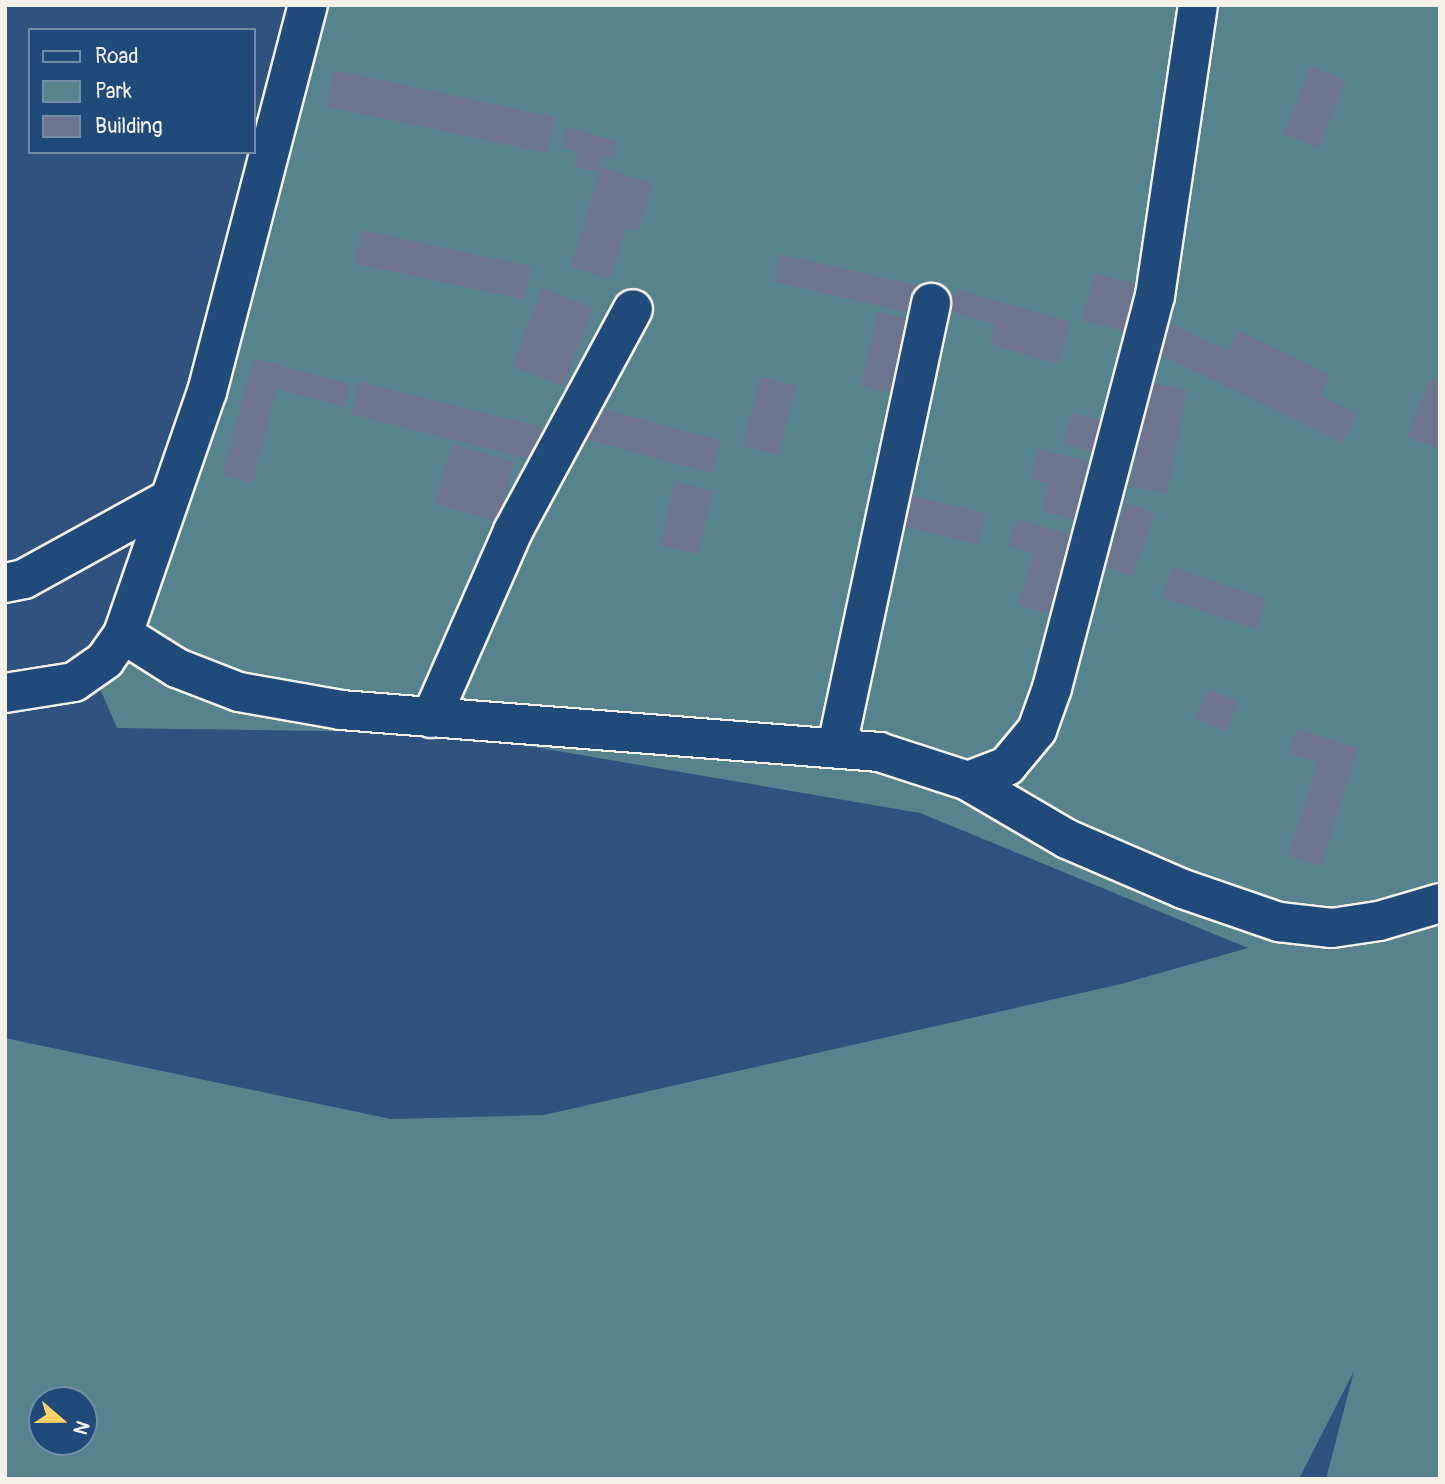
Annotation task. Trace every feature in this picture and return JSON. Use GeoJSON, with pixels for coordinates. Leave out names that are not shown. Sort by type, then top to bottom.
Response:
{"type":"FeatureCollection","features":[{"type":"Feature","properties":{"kind":"lane"},"geometry":{"type":"LineString","coordinates":[[5,694],[74,682],[105,660],[123,634],[207,391],[308,5]]}},
{"type":"Feature","properties":{"kind":"lane"},"geometry":{"type":"LineString","coordinates":[[968,782],[1007,766],[1037,730],[1052,688],[1155,296],[1198,5]]}},
{"type":"Feature","properties":{"kind":"lane"},"geometry":{"type":"LineString","coordinates":[[837,746],[931,303]]}},
{"type":"Feature","properties":{"kind":"lane"},"geometry":{"type":"LineString","coordinates":[[431,718],[513,531],[633,309]]}},
{"type":"Feature","properties":{"kind":"lane"},"geometry":{"type":"LineString","coordinates":[[5,583],[23,579],[169,499]]}},
{"type":"Feature","properties":{"kind":"lane"},"geometry":{"type":"LineString","coordinates":[[123,634],[177,668],[239,692],[341,710],[837,746],[879,752],[968,782],[1067,839],[1183,889],[1279,922],[1332,928],[1379,921],[1440,903]]}},
{"type":"Feature","properties":{"kind":"green space"},"geometry":{"type":"Polygon","coordinates":[[[313,5],[1440,5],[1440,1479],[1326,1479],[1354,1371],[1299,1479],[5,1479],[5,1038],[391,1119],[544,1115],[1121,984],[1248,948],[920,813],[453,733],[117,728],[89,663],[138,595],[313,5]]]}},
{"type":"Feature","properties":{"kind":"building"},"geometry":{"type":"Polygon","coordinates":[[[1311,66],[1346,80],[1319,148],[1284,134],[1311,66]]]}},
{"type":"Feature","properties":{"kind":"building"},"geometry":{"type":"Polygon","coordinates":[[[334,70],[555,117],[547,153],[326,106],[334,70]]]}},
{"type":"Feature","properties":{"kind":"building"},"geometry":{"type":"Polygon","coordinates":[[[566,127],[617,141],[613,159],[603,156],[598,172],[574,166],[578,152],[561,147],[566,127]]]}},
{"type":"Feature","properties":{"kind":"building"},"geometry":{"type":"Polygon","coordinates":[[[601,167],[653,183],[638,231],[626,228],[610,279],[571,267],[601,167]]]}},
{"type":"Feature","properties":{"kind":"building"},"geometry":{"type":"Polygon","coordinates":[[[361,230],[532,266],[525,300],[354,263],[361,230]]]}},
{"type":"Feature","properties":{"kind":"building"},"geometry":{"type":"Polygon","coordinates":[[[780,254],[926,288],[920,315],[774,281],[780,254]]]}},
{"type":"Feature","properties":{"kind":"building"},"geometry":{"type":"Polygon","coordinates":[[[1094,273],[1149,287],[1137,334],[1082,321],[1094,273]]]}},
{"type":"Feature","properties":{"kind":"building"},"geometry":{"type":"Polygon","coordinates":[[[542,288],[593,308],[563,386],[512,366],[542,288]]]}},
{"type":"Feature","properties":{"kind":"building"},"geometry":{"type":"Polygon","coordinates":[[[956,289],[1071,322],[1058,364],[990,344],[995,324],[950,311],[956,289]]]}},
{"type":"Feature","properties":{"kind":"building"},"geometry":{"type":"Polygon","coordinates":[[[878,312],[921,322],[904,396],[861,386],[878,312]]]}},
{"type":"Feature","properties":{"kind":"building"},"geometry":{"type":"Polygon","coordinates":[[[1172,324],[1228,351],[1238,330],[1330,375],[1320,396],[1357,413],[1343,443],[1158,353],[1172,324]]]}},
{"type":"Feature","properties":{"kind":"building"},"geometry":{"type":"Polygon","coordinates":[[[254,358],[350,384],[344,407],[277,389],[252,483],[222,475],[254,358]]]}},
{"type":"Feature","properties":{"kind":"building"},"geometry":{"type":"Polygon","coordinates":[[[760,377],[796,386],[779,455],[743,446],[760,377]]]}},
{"type":"Feature","properties":{"kind":"building"},"geometry":{"type":"Polygon","coordinates":[[[1429,379],[1440,383],[1439,449],[1407,437],[1429,379]]]}},
{"type":"Feature","properties":{"kind":"building"},"geometry":{"type":"Polygon","coordinates":[[[359,381],[542,427],[534,460],[351,414],[359,381]]]}},
{"type":"Feature","properties":{"kind":"building"},"geometry":{"type":"Polygon","coordinates":[[[1151,383],[1187,390],[1167,493],[1131,486],[1151,383]]]}},
{"type":"Feature","properties":{"kind":"building"},"geometry":{"type":"Polygon","coordinates":[[[593,406],[721,440],[712,473],[584,439],[593,406]]]}},
{"type":"Feature","properties":{"kind":"building"},"geometry":{"type":"Polygon","coordinates":[[[1072,413],[1117,425],[1109,456],[1064,444],[1072,413]]]}},
{"type":"Feature","properties":{"kind":"building"},"geometry":{"type":"Polygon","coordinates":[[[452,444],[514,462],[497,522],[435,504],[452,444]]]}},
{"type":"Feature","properties":{"kind":"building"},"geometry":{"type":"Polygon","coordinates":[[[1038,449],[1088,461],[1074,519],[1042,511],[1048,483],[1031,479],[1038,449]]]}},
{"type":"Feature","properties":{"kind":"building"},"geometry":{"type":"Polygon","coordinates":[[[675,482],[713,491],[698,554],[660,545],[675,482]]]}},
{"type":"Feature","properties":{"kind":"building"},"geometry":{"type":"Polygon","coordinates":[[[904,494],[985,513],[978,544],[897,525],[904,494]]]}},
{"type":"Feature","properties":{"kind":"building"},"geometry":{"type":"Polygon","coordinates":[[[1127,503],[1155,513],[1132,576],[1104,566],[1127,503]]]}},
{"type":"Feature","properties":{"kind":"building"},"geometry":{"type":"Polygon","coordinates":[[[1015,519],[1089,539],[1067,619],[1019,605],[1033,553],[1008,546],[1015,519]]]}},
{"type":"Feature","properties":{"kind":"building"},"geometry":{"type":"Polygon","coordinates":[[[1173,567],[1267,599],[1256,629],[1163,597],[1173,567]]]}},
{"type":"Feature","properties":{"kind":"building"},"geometry":{"type":"Polygon","coordinates":[[[1207,689],[1239,701],[1227,731],[1196,719],[1207,689]]]}},
{"type":"Feature","properties":{"kind":"building"},"geometry":{"type":"Polygon","coordinates":[[[1297,729],[1358,748],[1321,866],[1288,856],[1318,762],[1289,753],[1297,729]]]}}]}
